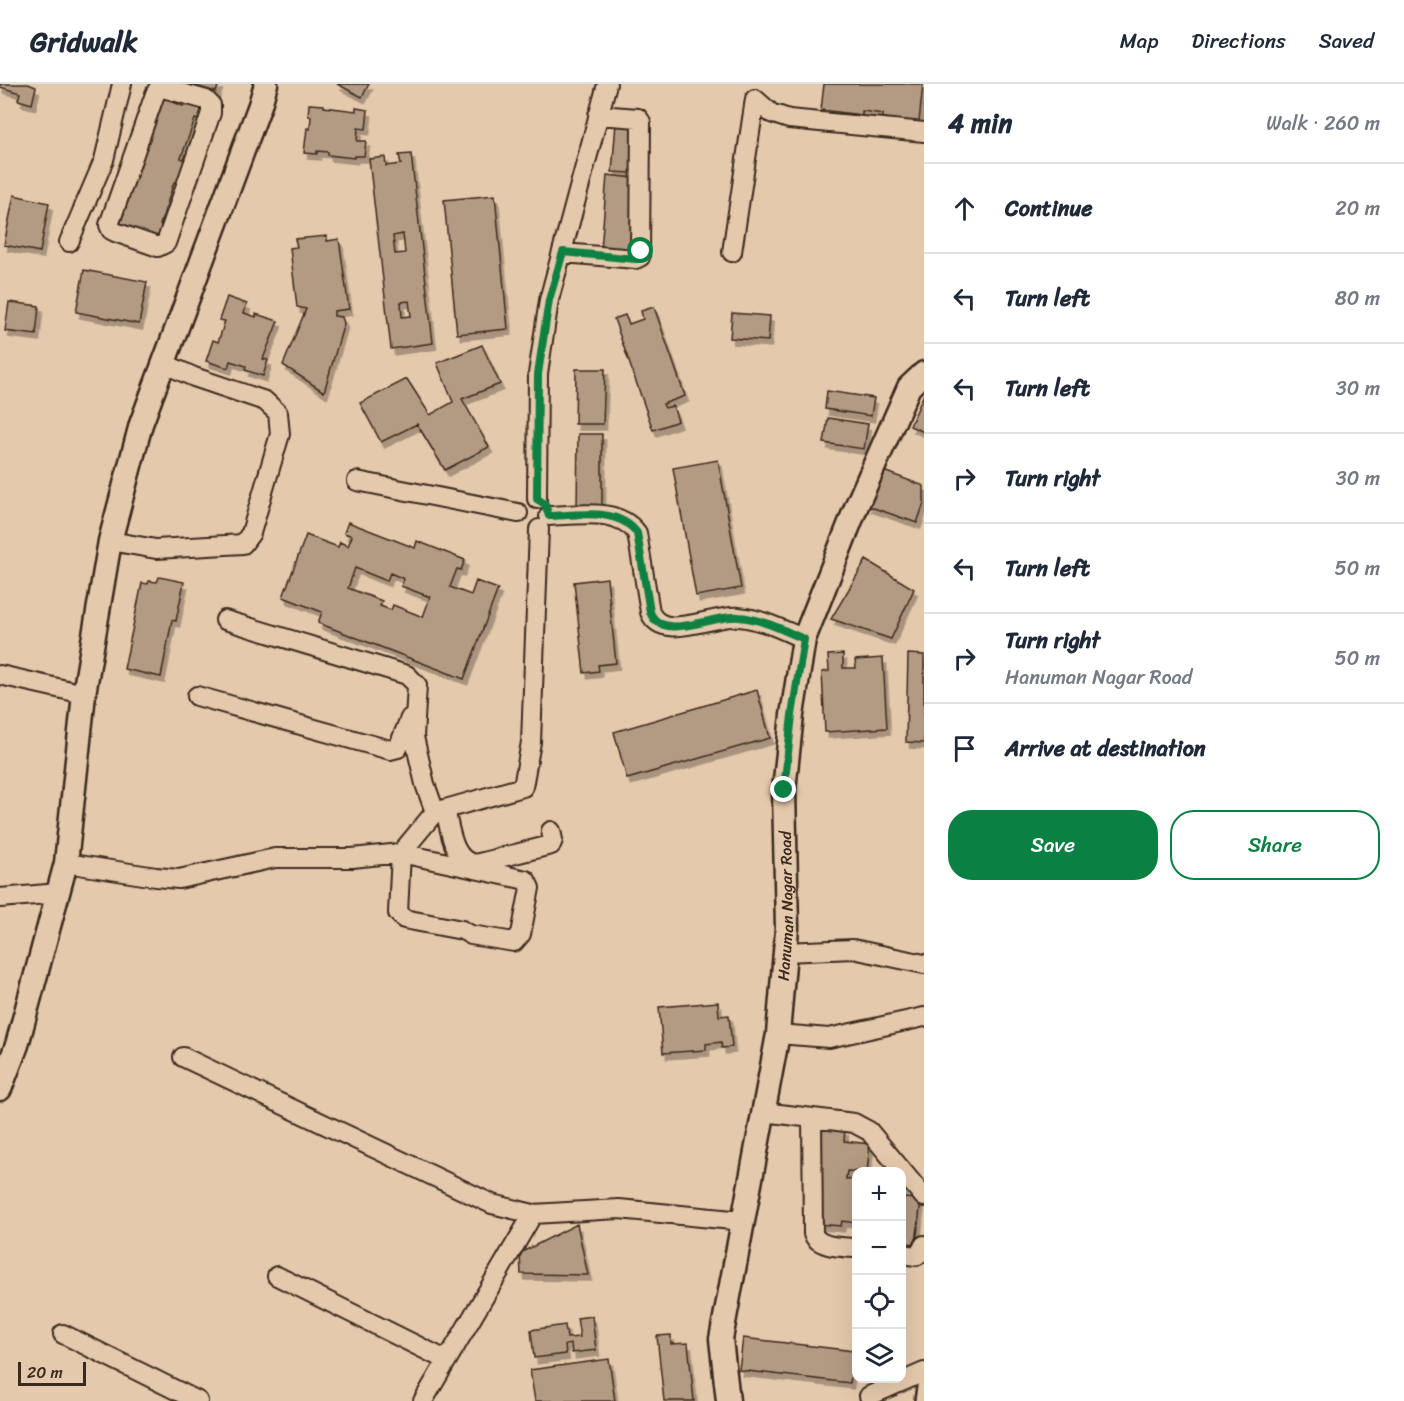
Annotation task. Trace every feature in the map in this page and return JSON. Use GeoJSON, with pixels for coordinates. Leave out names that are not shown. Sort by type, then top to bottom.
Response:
{"type":"FeatureCollection","features":[{"type":"Feature","properties":{"kind":"street"},"geometry":{"type":"LineString","coordinates":[[69,242],[104,160],[122,84]]}},
{"type":"Feature","properties":{"kind":"street"},"geometry":{"type":"LineString","coordinates":[[0,1089],[17,1045],[66,863],[84,694],[110,541],[141,424],[266,84]]}},
{"type":"Feature","properties":{"kind":"street"},"geometry":{"type":"LineString","coordinates":[[537,499],[538,374],[549,300],[608,84]]}},
{"type":"Feature","properties":{"kind":"street"},"geometry":{"type":"LineString","coordinates":[[169,88],[206,100],[210,105],[211,113],[166,243],[158,247],[115,232],[110,225],[143,129],[158,89],[169,88]]}},
{"type":"Feature","properties":{"kind":"street"},"geometry":{"type":"LineString","coordinates":[[732,252],[755,99],[771,113],[789,120],[924,132]]}},
{"type":"Feature","properties":{"kind":"street"},"geometry":{"type":"LineString","coordinates":[[563,252],[636,259],[640,257],[641,122],[638,118],[598,115]]}},
{"type":"Feature","properties":{"kind":"street"},"geometry":{"type":"LineString","coordinates":[[114,119],[143,129]]}},
{"type":"Feature","properties":{"kind":"street"},"geometry":{"type":"LineString","coordinates":[[110,541],[156,549],[224,546],[243,544],[251,533],[280,434],[278,413],[265,401],[194,377],[163,363]]}},
{"type":"Feature","properties":{"kind":"street","name":"Hanuman Nagar Road"},"geometry":{"type":"LineString","coordinates":[[728,1395],[721,1339],[778,1034],[787,928],[784,790],[792,715],[804,639],[857,505],[909,387],[924,373]]}},
{"type":"Feature","properties":{"kind":"street"},"geometry":{"type":"LineString","coordinates":[[357,481],[518,513]]}},
{"type":"Feature","properties":{"kind":"street"},"geometry":{"type":"LineString","coordinates":[[66,863],[179,879],[275,858],[352,858],[401,853],[526,880],[530,888],[518,939],[514,942],[471,935],[462,930],[404,919],[398,913],[401,853],[440,811],[523,787],[531,742],[544,522],[545,504],[537,499],[527,500],[522,503],[518,513],[520,523],[534,530],[544,522],[606,515],[619,517],[631,524],[637,533],[650,612],[653,620],[659,625],[674,627],[735,616],[757,619],[804,639]]}},
{"type":"Feature","properties":{"kind":"street"},"geometry":{"type":"LineString","coordinates":[[225,620],[407,675],[417,685],[414,737],[425,784],[460,856],[470,863],[475,864],[551,845],[553,840],[551,831]]}},
{"type":"Feature","properties":{"kind":"street"},"geometry":{"type":"LineString","coordinates":[[0,675],[84,694]]}},
{"type":"Feature","properties":{"kind":"street"},"geometry":{"type":"LineString","coordinates":[[197,696],[390,750],[398,748],[415,705]]}},
{"type":"Feature","properties":{"kind":"street"},"geometry":{"type":"LineString","coordinates":[[0,898],[58,893]]}},
{"type":"Feature","properties":{"kind":"street"},"geometry":{"type":"LineString","coordinates":[[785,952],[853,949],[924,964]]}},
{"type":"Feature","properties":{"kind":"street"},"geometry":{"type":"LineString","coordinates":[[778,1034],[829,1038],[924,1017]]}},
{"type":"Feature","properties":{"kind":"street"},"geometry":{"type":"LineString","coordinates":[[183,1057],[492,1204],[533,1214],[619,1209],[743,1221]]}},
{"type":"Feature","properties":{"kind":"street"},"geometry":{"type":"LineString","coordinates":[[763,1112],[854,1123],[869,1131],[924,1197]]}},
{"type":"Feature","properties":{"kind":"street"},"geometry":{"type":"LineString","coordinates":[[812,1118],[813,1234],[815,1239],[821,1243],[852,1247]]}},
{"type":"Feature","properties":{"kind":"street"},"geometry":{"type":"LineString","coordinates":[[423,1401],[533,1214]]}},
{"type":"Feature","properties":{"kind":"street"},"geometry":{"type":"LineString","coordinates":[[906,1255],[916,1256],[924,1245]]}},
{"type":"Feature","properties":{"kind":"street"},"geometry":{"type":"LineString","coordinates":[[277,1276],[446,1360]]}},
{"type":"Feature","properties":{"kind":"street"},"geometry":{"type":"LineString","coordinates":[[63,1334],[198,1401]]}},
{"type":"Feature","properties":{"kind":"street"},"geometry":{"type":"LineString","coordinates":[[869,1396],[924,1372]]}},
{"type":"Feature","properties":{"kind":"lane"},"geometry":{"type":"LineString","coordinates":[[920,1401],[924,1372]]}},
{"type":"Feature","properties":{"kind":"building"},"geometry":{"type":"Polygon","coordinates":[[[0,84],[28,84],[36,87],[32,104],[18,100],[20,93],[0,87],[0,84]]]}},
{"type":"Feature","properties":{"kind":"building"},"geometry":{"type":"Polygon","coordinates":[[[189,84],[219,84],[216,92],[189,84]]]}},
{"type":"Feature","properties":{"kind":"building"},"geometry":{"type":"Polygon","coordinates":[[[337,84],[369,84],[362,97],[337,84]]]}},
{"type":"Feature","properties":{"kind":"building"},"geometry":{"type":"Polygon","coordinates":[[[824,84],[923,84],[919,122],[883,118],[883,114],[862,111],[862,115],[821,110],[824,84]]]}},
{"type":"Feature","properties":{"kind":"building"},"geometry":{"type":"Polygon","coordinates":[[[164,94],[174,98],[173,102],[183,106],[185,101],[204,108],[200,120],[195,119],[181,158],[186,160],[178,184],[174,182],[160,225],[164,226],[158,242],[119,228],[164,94]]]}},
{"type":"Feature","properties":{"kind":"building"},"geometry":{"type":"Polygon","coordinates":[[[309,104],[356,111],[356,108],[368,110],[366,129],[358,128],[357,141],[366,141],[364,156],[354,156],[354,158],[328,155],[328,152],[317,151],[317,154],[304,153],[307,128],[310,129],[309,104]]]}},
{"type":"Feature","properties":{"kind":"building"},"geometry":{"type":"Polygon","coordinates":[[[616,123],[636,125],[631,173],[612,172],[616,123]]]}},
{"type":"Feature","properties":{"kind":"building"},"geometry":{"type":"Polygon","coordinates":[[[411,154],[433,343],[391,349],[369,159],[385,157],[386,166],[401,164],[399,155],[411,154]],[[403,234],[393,236],[395,254],[405,253],[403,234]],[[409,301],[401,302],[402,317],[411,316],[409,301]]]}},
{"type":"Feature","properties":{"kind":"building"},"geometry":{"type":"Polygon","coordinates":[[[607,175],[635,178],[635,253],[601,250],[607,175]]]}},
{"type":"Feature","properties":{"kind":"building"},"geometry":{"type":"Polygon","coordinates":[[[14,195],[49,203],[40,252],[4,245],[14,195]]]}},
{"type":"Feature","properties":{"kind":"building"},"geometry":{"type":"Polygon","coordinates":[[[495,195],[508,329],[457,334],[444,200],[495,195]]]}},
{"type":"Feature","properties":{"kind":"building"},"geometry":{"type":"Polygon","coordinates":[[[327,236],[327,241],[339,239],[349,309],[334,311],[334,316],[342,317],[344,323],[324,392],[283,365],[306,309],[297,307],[290,248],[297,247],[295,239],[327,236]]]}},
{"type":"Feature","properties":{"kind":"building"},"geometry":{"type":"Polygon","coordinates":[[[84,270],[147,282],[139,324],[76,312],[84,270]]]}},
{"type":"Feature","properties":{"kind":"building"},"geometry":{"type":"Polygon","coordinates":[[[227,297],[247,304],[244,313],[278,321],[263,359],[268,360],[263,376],[245,370],[246,366],[230,361],[228,368],[206,361],[213,340],[218,342],[225,321],[219,320],[227,297]]]}},
{"type":"Feature","properties":{"kind":"building"},"geometry":{"type":"Polygon","coordinates":[[[9,302],[39,306],[36,335],[5,331],[9,302]]]}},
{"type":"Feature","properties":{"kind":"building"},"geometry":{"type":"Polygon","coordinates":[[[654,307],[685,396],[663,404],[665,408],[673,406],[678,421],[653,430],[614,319],[625,315],[629,324],[643,319],[641,311],[654,307]]]}},
{"type":"Feature","properties":{"kind":"building"},"geometry":{"type":"Polygon","coordinates":[[[732,313],[770,316],[768,341],[730,338],[732,313]]]}},
{"type":"Feature","properties":{"kind":"building"},"geometry":{"type":"Polygon","coordinates":[[[482,345],[500,384],[462,399],[489,447],[445,470],[417,424],[381,442],[360,403],[407,379],[430,415],[453,402],[437,363],[482,345]]]}},
{"type":"Feature","properties":{"kind":"building"},"geometry":{"type":"Polygon","coordinates":[[[576,369],[605,369],[603,424],[575,424],[576,369]]]}},
{"type":"Feature","properties":{"kind":"building"},"geometry":{"type":"Polygon","coordinates":[[[827,391],[874,398],[871,416],[825,409],[827,391]]]}},
{"type":"Feature","properties":{"kind":"building"},"geometry":{"type":"Polygon","coordinates":[[[924,394],[924,432],[910,426],[924,394]]]}},
{"type":"Feature","properties":{"kind":"building"},"geometry":{"type":"Polygon","coordinates":[[[828,418],[868,424],[864,449],[824,443],[828,418]]]}},
{"type":"Feature","properties":{"kind":"building"},"geometry":{"type":"Polygon","coordinates":[[[578,434],[602,434],[602,507],[577,507],[578,434]]]}},
{"type":"Feature","properties":{"kind":"building"},"geometry":{"type":"Polygon","coordinates":[[[718,460],[741,588],[696,596],[673,468],[718,460]]]}},
{"type":"Feature","properties":{"kind":"building"},"geometry":{"type":"Polygon","coordinates":[[[881,470],[924,486],[924,503],[917,523],[868,506],[881,470]]]}},
{"type":"Feature","properties":{"kind":"building"},"geometry":{"type":"Polygon","coordinates":[[[348,522],[415,548],[417,541],[465,560],[461,570],[457,569],[450,587],[471,595],[476,581],[498,589],[464,679],[318,623],[322,612],[283,597],[306,535],[338,547],[340,542],[348,546],[352,536],[344,533],[348,522]],[[355,568],[348,588],[382,601],[380,606],[391,610],[393,605],[423,617],[430,597],[401,586],[404,579],[390,573],[387,581],[355,568]]]}},
{"type":"Feature","properties":{"kind":"building"},"geometry":{"type":"Polygon","coordinates":[[[866,560],[914,589],[891,639],[831,619],[866,560]]]}},
{"type":"Feature","properties":{"kind":"building"},"geometry":{"type":"Polygon","coordinates":[[[159,577],[184,582],[176,621],[172,620],[161,677],[124,669],[142,583],[157,582],[159,577]]]}},
{"type":"Feature","properties":{"kind":"building"},"geometry":{"type":"Polygon","coordinates":[[[607,578],[616,663],[598,665],[599,671],[584,673],[574,582],[607,578]]]}},
{"type":"Feature","properties":{"kind":"building"},"geometry":{"type":"Polygon","coordinates":[[[843,654],[843,668],[856,668],[855,660],[883,658],[887,728],[825,732],[822,672],[829,671],[828,655],[843,654]]]}},
{"type":"Feature","properties":{"kind":"building"},"geometry":{"type":"Polygon","coordinates":[[[908,654],[924,655],[924,743],[906,742],[908,654]]]}},
{"type":"Feature","properties":{"kind":"building"},"geometry":{"type":"Polygon","coordinates":[[[757,690],[770,738],[627,779],[614,732],[757,690]]]}},
{"type":"Feature","properties":{"kind":"building"},"geometry":{"type":"Polygon","coordinates":[[[718,1002],[719,1016],[729,1015],[732,1047],[722,1048],[721,1042],[706,1044],[706,1050],[663,1053],[659,1007],[718,1002]]]}},
{"type":"Feature","properties":{"kind":"building"},"geometry":{"type":"Polygon","coordinates":[[[820,1128],[845,1130],[844,1141],[870,1144],[868,1167],[852,1167],[852,1171],[847,1171],[846,1179],[852,1180],[852,1222],[842,1221],[841,1226],[818,1224],[820,1128]]]}},
{"type":"Feature","properties":{"kind":"building"},"geometry":{"type":"Polygon","coordinates":[[[906,1198],[921,1199],[916,1244],[906,1243],[906,1198]]]}},
{"type":"Feature","properties":{"kind":"building"},"geometry":{"type":"Polygon","coordinates":[[[577,1224],[588,1275],[521,1274],[520,1253],[577,1224]]]}},
{"type":"Feature","properties":{"kind":"building"},"geometry":{"type":"Polygon","coordinates":[[[592,1316],[596,1350],[572,1353],[571,1344],[565,1345],[566,1354],[534,1358],[531,1330],[565,1325],[567,1338],[580,1337],[577,1318],[592,1316]]]}},
{"type":"Feature","properties":{"kind":"building"},"geometry":{"type":"Polygon","coordinates":[[[671,1335],[671,1344],[688,1343],[694,1401],[664,1401],[657,1336],[671,1335]]]}},
{"type":"Feature","properties":{"kind":"building"},"geometry":{"type":"Polygon","coordinates":[[[743,1338],[852,1351],[850,1383],[739,1370],[743,1338]]]}},
{"type":"Feature","properties":{"kind":"building"},"geometry":{"type":"Polygon","coordinates":[[[609,1359],[615,1401],[535,1401],[530,1370],[609,1359]]]}},
{"type":"Feature","properties":{"kind":"route"},"geometry":{"type":"LineString","coordinates":[[641,251],[640,257],[636,259],[563,252],[549,300],[538,374],[537,499],[548,508],[549,516],[606,515],[619,517],[631,524],[637,533],[650,612],[653,620],[659,625],[674,627],[735,616],[757,619],[804,639],[792,715],[784,790]]}}]}
